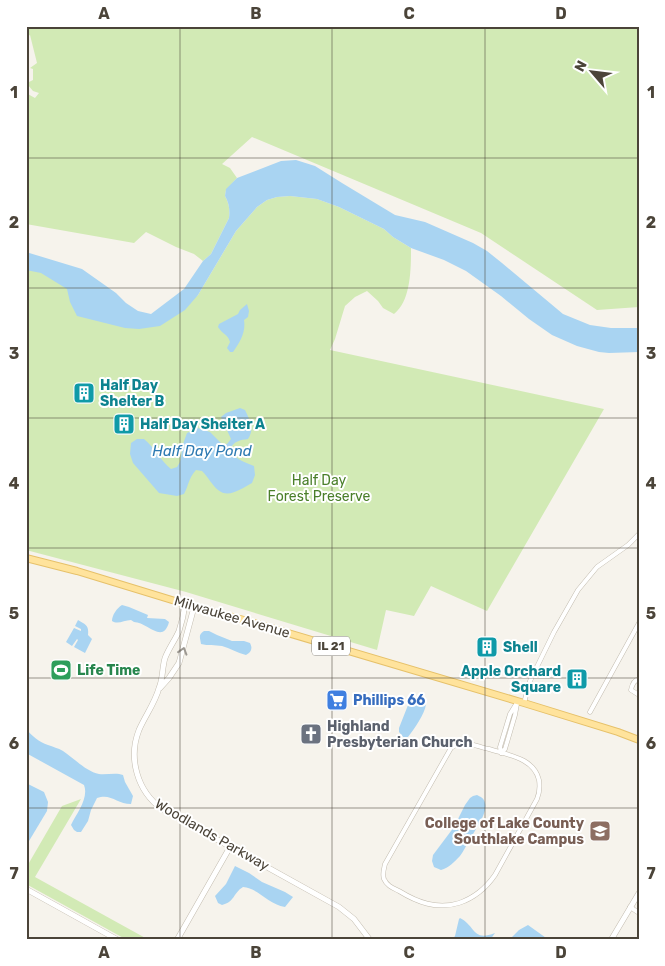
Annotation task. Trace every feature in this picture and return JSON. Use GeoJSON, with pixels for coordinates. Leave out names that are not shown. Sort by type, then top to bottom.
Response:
{"type":"FeatureCollection","features":[{"type":"Feature","properties":{"kind":"main road","name":"Milwaukee Avenue"},"geometry":{"type":"LineString","coordinates":[[26,558],[77,571],[521,702],[639,740]]}},
{"type":"Feature","properties":{"kind":"street"},"geometry":{"type":"LineString","coordinates":[[501,753],[500,747],[510,714],[521,702],[559,624],[578,590],[596,568],[628,545],[639,534]]}},
{"type":"Feature","properties":{"kind":"street","name":"Woodlands Parkway"},"geometry":{"type":"LineString","coordinates":[[160,688],[164,660],[179,632],[185,604]]}},
{"type":"Feature","properties":{"kind":"street","name":"Woodlands Parkway"},"geometry":{"type":"LineString","coordinates":[[194,607],[179,663],[160,688],[139,730],[135,745],[134,762],[141,785],[157,806],[339,907],[354,919],[370,940]]}},
{"type":"Feature","properties":{"kind":"street"},"geometry":{"type":"LineString","coordinates":[[590,712],[639,623]]}},
{"type":"Feature","properties":{"kind":"street"},"geometry":{"type":"LineString","coordinates":[[639,678],[636,679],[631,690],[639,695]]}},
{"type":"Feature","properties":{"kind":"street"},"geometry":{"type":"LineString","coordinates":[[459,743],[465,743],[501,753],[524,760],[532,766],[538,778],[540,788],[537,799],[488,885],[470,898],[459,903],[443,906],[419,902],[389,886],[384,880],[383,875],[386,864],[452,748],[459,743]]}},
{"type":"Feature","properties":{"kind":"street"},"geometry":{"type":"LineString","coordinates":[[177,940],[230,846]]}},
{"type":"Feature","properties":{"kind":"street"},"geometry":{"type":"LineString","coordinates":[[26,889],[118,940]]}},
{"type":"Feature","properties":{"kind":"street"},"geometry":{"type":"LineString","coordinates":[[611,940],[639,893]]}},
{"type":"Feature","properties":{"kind":"street"},"geometry":{"type":"LineString","coordinates":[[630,907],[639,913]]}},
{"type":"Feature","properties":{"kind":"green space"},"geometry":{"type":"Polygon","coordinates":[[[26,26],[639,26],[639,307],[597,310],[481,233],[252,137],[222,164],[230,168],[237,178],[226,190],[225,196],[229,207],[229,218],[211,254],[203,261],[194,254],[146,232],[134,243],[26,224],[26,93],[35,98],[39,93],[26,85],[26,82],[33,80],[33,69],[30,68],[37,63],[30,35],[26,37],[26,26]]]}},
{"type":"Feature","properties":{"kind":"green space","name":"Half Day Forest Preserve"},"geometry":{"type":"Polygon","coordinates":[[[290,196],[317,199],[339,207],[384,229],[411,248],[409,284],[400,308],[394,314],[383,308],[367,291],[355,297],[345,306],[330,350],[604,409],[487,611],[431,586],[414,616],[386,610],[377,650],[186,592],[26,550],[26,262],[135,319],[168,316],[198,295],[236,231],[257,207],[267,200],[290,196]]]}},
{"type":"Feature","properties":{"kind":"green space"},"geometry":{"type":"Polygon","coordinates":[[[81,799],[35,877],[149,940],[127,940],[26,884],[26,868],[62,806],[81,799]]]}},
{"type":"Feature","properties":{"kind":"water"},"geometry":{"type":"Polygon","coordinates":[[[296,160],[315,166],[395,215],[425,222],[487,251],[563,314],[590,325],[611,328],[639,328],[639,352],[599,352],[577,346],[552,335],[466,271],[444,260],[411,248],[384,229],[339,207],[317,199],[290,196],[277,197],[267,200],[257,207],[236,231],[198,295],[185,310],[160,326],[139,329],[125,328],[77,316],[70,302],[67,289],[41,273],[26,270],[26,252],[82,269],[138,311],[151,314],[184,289],[203,261],[211,254],[229,218],[229,207],[225,196],[226,189],[237,178],[281,161],[296,160]]]}},
{"type":"Feature","properties":{"kind":"water"},"geometry":{"type":"Polygon","coordinates":[[[247,304],[249,311],[248,317],[244,320],[242,337],[233,352],[230,352],[227,348],[230,342],[228,337],[218,327],[219,324],[238,314],[247,304]]]}},
{"type":"Feature","properties":{"kind":"water","name":"Half Day Pond"},"geometry":{"type":"Polygon","coordinates":[[[240,408],[245,410],[249,418],[251,431],[248,439],[238,441],[230,449],[237,458],[254,466],[255,475],[252,483],[240,490],[231,493],[222,492],[216,488],[202,471],[196,470],[184,494],[177,496],[159,493],[133,463],[130,454],[131,443],[137,439],[144,439],[171,469],[177,467],[180,462],[187,433],[198,428],[210,432],[222,444],[227,444],[231,439],[221,417],[240,408]]]}},
{"type":"Feature","properties":{"kind":"water"},"geometry":{"type":"Polygon","coordinates":[[[122,605],[148,615],[147,618],[165,619],[169,622],[166,629],[163,632],[159,632],[131,620],[112,621],[115,612],[122,605]]]}},
{"type":"Feature","properties":{"kind":"water"},"geometry":{"type":"Polygon","coordinates":[[[78,620],[86,626],[88,635],[92,639],[85,653],[74,647],[77,639],[72,646],[66,642],[74,628],[81,631],[81,629],[75,626],[78,620]]]}},
{"type":"Feature","properties":{"kind":"water"},"geometry":{"type":"Polygon","coordinates":[[[204,631],[209,631],[232,641],[250,643],[251,650],[246,655],[222,646],[201,644],[200,635],[204,631]]]}},
{"type":"Feature","properties":{"kind":"water"},"geometry":{"type":"Polygon","coordinates":[[[413,699],[426,704],[413,730],[408,737],[404,738],[399,732],[399,728],[410,700],[413,699]]]}},
{"type":"Feature","properties":{"kind":"water"},"geometry":{"type":"Polygon","coordinates":[[[26,729],[45,744],[63,751],[94,772],[123,775],[133,796],[131,804],[106,797],[97,798],[88,821],[81,832],[74,830],[71,825],[84,800],[84,785],[26,753],[26,729]]]}},
{"type":"Feature","properties":{"kind":"water"},"geometry":{"type":"Polygon","coordinates":[[[26,783],[44,792],[48,802],[47,811],[26,846],[26,783]]]}},
{"type":"Feature","properties":{"kind":"water"},"geometry":{"type":"Polygon","coordinates":[[[477,795],[485,801],[485,812],[463,852],[446,868],[441,870],[434,867],[433,855],[454,827],[470,798],[477,795]]]}},
{"type":"Feature","properties":{"kind":"water"},"geometry":{"type":"Polygon","coordinates":[[[235,866],[293,897],[285,907],[273,903],[254,890],[243,887],[226,904],[218,903],[215,896],[226,884],[235,866]]]}},
{"type":"Feature","properties":{"kind":"water"},"geometry":{"type":"Polygon","coordinates":[[[460,918],[482,936],[495,933],[490,940],[452,940],[460,918]]]}},
{"type":"Feature","properties":{"kind":"water"},"geometry":{"type":"Polygon","coordinates":[[[528,925],[549,940],[509,940],[519,930],[528,925]]]}},
{"type":"Feature","properties":{"kind":"place","name":"Half Day Shelter B"},"geometry":{"type":"Point","coordinates":[84,393]}},
{"type":"Feature","properties":{"kind":"place","name":"Half Day Shelter A"},"geometry":{"type":"Point","coordinates":[124,424]}},
{"type":"Feature","properties":{"kind":"place","name":"Shell"},"geometry":{"type":"Point","coordinates":[487,647]}},
{"type":"Feature","properties":{"kind":"place","name":"Life Time"},"geometry":{"type":"Point","coordinates":[61,670]}},
{"type":"Feature","properties":{"kind":"place","name":"Apple Orchard Square"},"geometry":{"type":"Point","coordinates":[577,679]}},
{"type":"Feature","properties":{"kind":"place","name":"Phillips 66"},"geometry":{"type":"Point","coordinates":[337,700]}},
{"type":"Feature","properties":{"kind":"place","name":"Highland Presbyterian Church"},"geometry":{"type":"Point","coordinates":[311,734]}},
{"type":"Feature","properties":{"kind":"place","name":"College of Lake County Southlake Campus"},"geometry":{"type":"Point","coordinates":[600,831]}}]}
